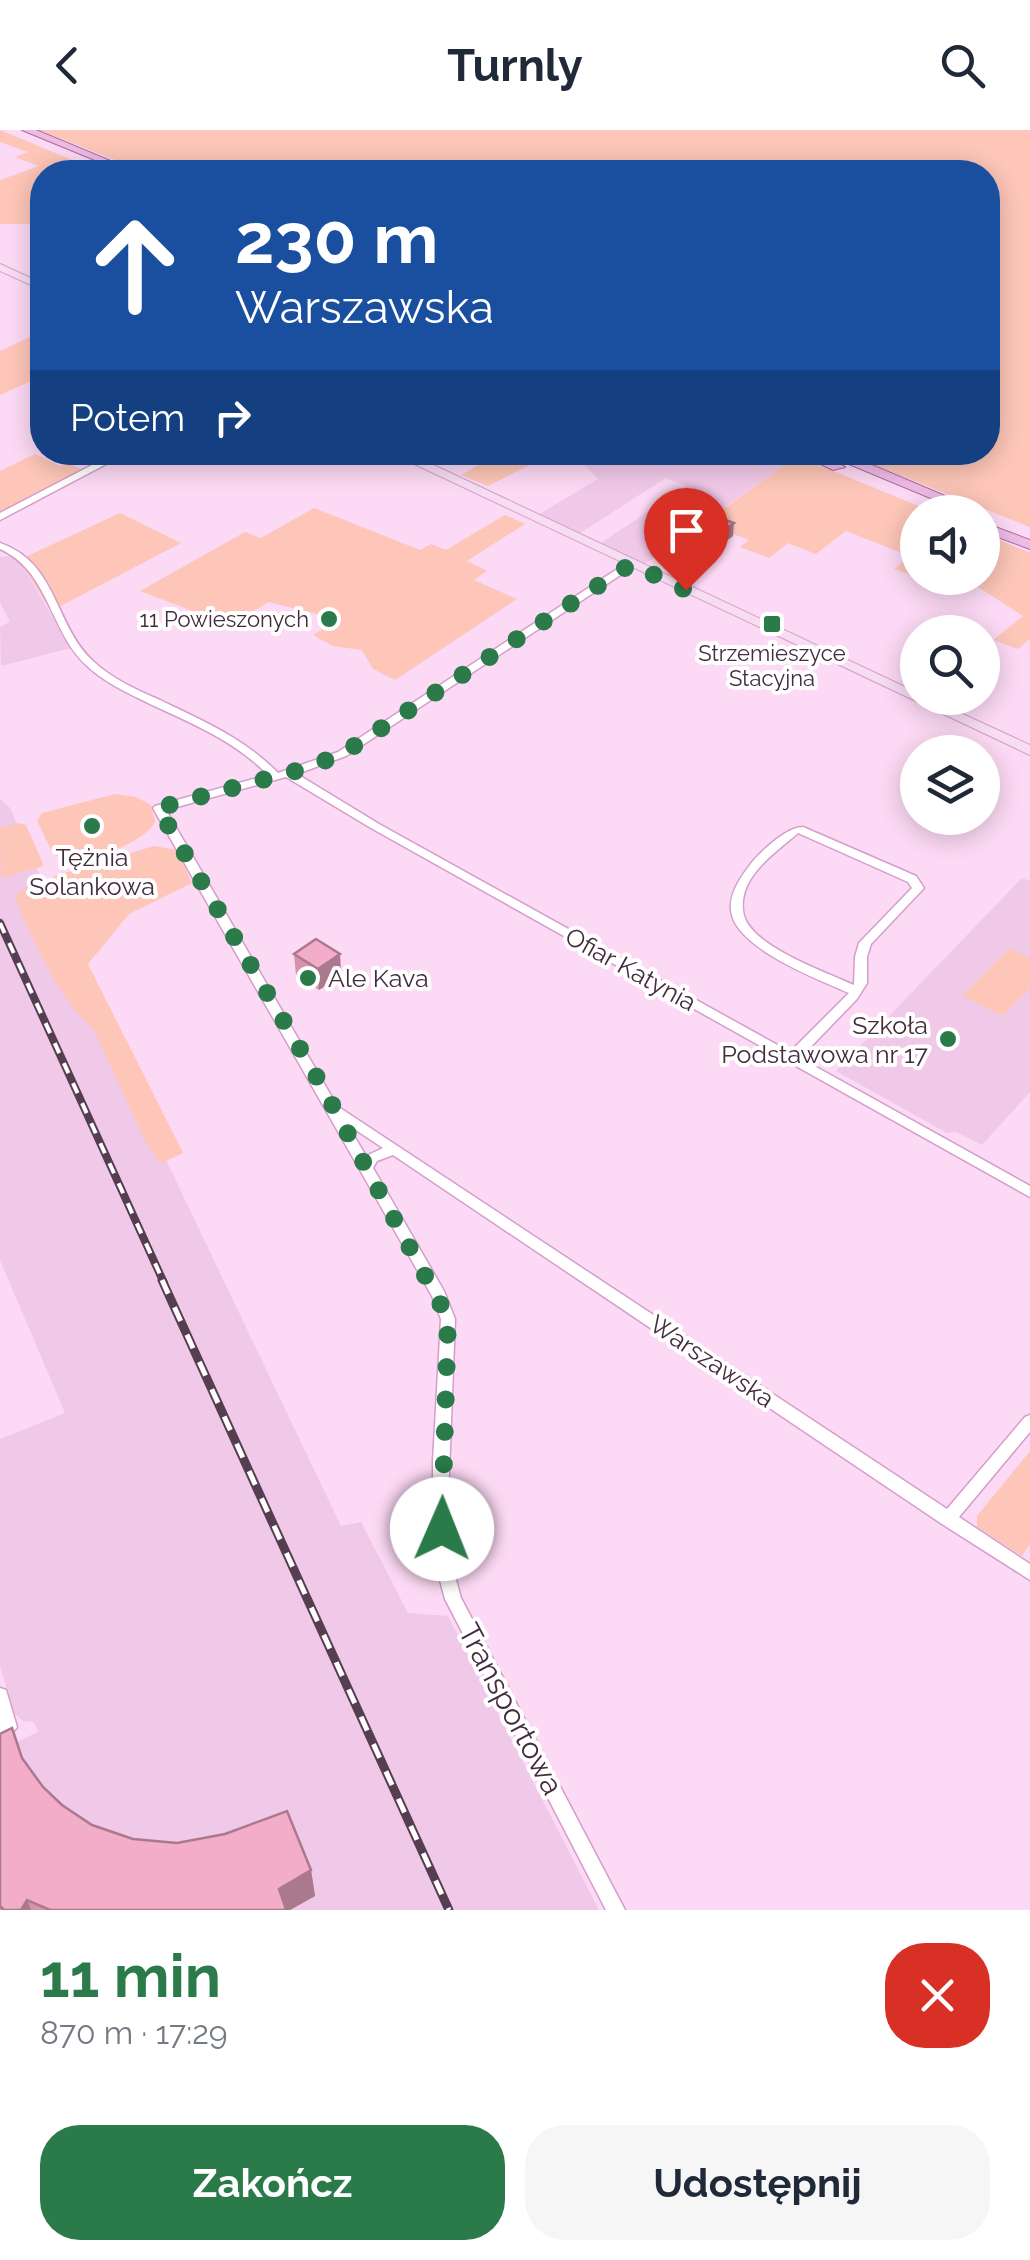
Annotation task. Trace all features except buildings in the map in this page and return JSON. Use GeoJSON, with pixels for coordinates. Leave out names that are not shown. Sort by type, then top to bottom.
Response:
{"type":"FeatureCollection","features":[{"type":"Feature","properties":{"kind":"main road"},"geometry":{"type":"LineString","coordinates":[[8,130],[83,160]]}},
{"type":"Feature","properties":{"kind":"main road"},"geometry":{"type":"LineString","coordinates":[[27,130],[102,160]]}},
{"type":"Feature","properties":{"kind":"main road"},"geometry":{"type":"LineString","coordinates":[[834,465],[908,495]]}},
{"type":"Feature","properties":{"kind":"main road"},"geometry":{"type":"LineString","coordinates":[[859,465],[932,495]]}},
{"type":"Feature","properties":{"kind":"main road"},"geometry":{"type":"LineString","coordinates":[[1000,522],[1030,534]]}},
{"type":"Feature","properties":{"kind":"main road"},"geometry":{"type":"LineString","coordinates":[[1000,533],[1030,545]]}},
{"type":"Feature","properties":{"kind":"street"},"geometry":{"type":"LineString","coordinates":[[0,268],[30,282]]}},
{"type":"Feature","properties":{"kind":"street"},"geometry":{"type":"LineString","coordinates":[[0,517],[100,465]]}},
{"type":"Feature","properties":{"kind":"street"},"geometry":{"type":"LineString","coordinates":[[422,465],[1030,751]]}},
{"type":"Feature","properties":{"kind":"street","name":"Ofiar Katynia"},"geometry":{"type":"LineString","coordinates":[[0,546],[24,557],[88,662],[238,744],[281,775],[1030,1192]]}},
{"type":"Feature","properties":{"kind":"street"},"geometry":{"type":"LineString","coordinates":[[281,775],[328,760],[360,744],[631,564]]}},
{"type":"Feature","properties":{"kind":"street","name":"Warszawska"},"geometry":{"type":"LineString","coordinates":[[281,775],[158,808],[334,1108],[1030,1573]]}},
{"type":"Feature","properties":{"kind":"street"},"geometry":{"type":"LineString","coordinates":[[791,1059],[856,991],[861,983],[861,956],[866,943],[918,884],[803,830],[795,830],[745,875],[736,899],[739,921],[762,946],[856,991]]}},
{"type":"Feature","properties":{"kind":"street","name":"Transportowa"},"geometry":{"type":"LineString","coordinates":[[334,1108],[448,1318],[442,1499],[446,1577],[453,1599],[616,1910]]}},
{"type":"Feature","properties":{"kind":"street"},"geometry":{"type":"LineString","coordinates":[[367,1167],[372,1158],[395,1149]]}},
{"type":"Feature","properties":{"kind":"street"},"geometry":{"type":"LineString","coordinates":[[948,1519],[1030,1421]]}},
{"type":"Feature","properties":{"kind":"street"},"geometry":{"type":"LineString","coordinates":[[0,1696],[8,1727],[0,1735]]}},
{"type":"Feature","properties":{"kind":"shaded area"},"geometry":{"type":"Polygon","coordinates":[[[0,130],[72,160],[30,163],[15,157],[28,152],[0,142],[0,130]]]}},
{"type":"Feature","properties":{"kind":"shaded area"},"geometry":{"type":"Polygon","coordinates":[[[39,130],[1030,130],[1030,527],[1000,515],[1000,495],[950,495],[874,465],[1000,465],[1000,160],[115,160],[39,130]]]}},
{"type":"Feature","properties":{"kind":"shaded area"},"geometry":{"type":"Polygon","coordinates":[[[30,169],[30,224],[0,224],[0,180],[30,169]]]}},
{"type":"Feature","properties":{"kind":"shaded area"},"geometry":{"type":"Polygon","coordinates":[[[30,337],[30,381],[0,395],[0,351],[30,337]]]}},
{"type":"Feature","properties":{"kind":"shaded area"},"geometry":{"type":"Polygon","coordinates":[[[30,456],[30,465],[72,465],[86,471],[0,515],[0,471],[30,456]]]}},
{"type":"Feature","properties":{"kind":"shaded area"},"geometry":{"type":"Polygon","coordinates":[[[478,465],[529,465],[488,486],[461,475],[478,465]]]}},
{"type":"Feature","properties":{"kind":"shaded area"},"geometry":{"type":"Polygon","coordinates":[[[585,465],[785,465],[643,565],[598,545],[686,486],[666,478],[577,535],[536,516],[598,479],[585,465]]]}},
{"type":"Feature","properties":{"kind":"shaded area"},"geometry":{"type":"Polygon","coordinates":[[[785,465],[819,465],[900,498],[900,552],[846,531],[816,554],[788,543],[769,558],[740,547],[749,540],[704,523],[785,465]]]}},
{"type":"Feature","properties":{"kind":"shaded area"},"geometry":{"type":"Polygon","coordinates":[[[314,508],[420,550],[431,544],[446,550],[505,515],[525,524],[467,561],[487,571],[474,580],[517,599],[395,680],[373,669],[362,650],[333,646],[313,635],[336,621],[329,617],[269,602],[229,625],[140,591],[245,532],[261,538],[314,508]]]}},
{"type":"Feature","properties":{"kind":"shaded area"},"geometry":{"type":"Polygon","coordinates":[[[120,513],[181,543],[51,611],[19,560],[120,513]]]}},
{"type":"Feature","properties":{"kind":"shaded area"},"geometry":{"type":"Polygon","coordinates":[[[1000,540],[1030,553],[1030,639],[1018,649],[1000,643],[1000,634],[1023,616],[990,595],[1000,595],[1000,540]]]}},
{"type":"Feature","properties":{"kind":"shaded area"},"geometry":{"type":"Polygon","coordinates":[[[16,555],[71,648],[1,666],[0,627],[10,622],[0,602],[0,557],[16,555]]]}},
{"type":"Feature","properties":{"kind":"shaded area"},"geometry":{"type":"Polygon","coordinates":[[[115,794],[136,797],[151,805],[155,822],[149,830],[125,846],[94,857],[66,860],[57,856],[37,821],[42,813],[115,794]]]}},
{"type":"Feature","properties":{"kind":"shaded area"},"geometry":{"type":"Polygon","coordinates":[[[0,799],[10,808],[167,1162],[341,1526],[361,1522],[408,1613],[448,1616],[599,1910],[0,1910],[0,1750],[38,1732],[34,1722],[23,1721],[14,1713],[0,1666],[0,1439],[65,1413],[0,1260],[0,799]]]}},
{"type":"Feature","properties":{"kind":"shaded area"},"geometry":{"type":"Polygon","coordinates":[[[26,825],[44,866],[1,878],[0,828],[26,825]]]}},
{"type":"Feature","properties":{"kind":"shaded area"},"geometry":{"type":"Polygon","coordinates":[[[154,846],[177,850],[192,883],[129,914],[88,964],[183,1153],[160,1164],[145,1141],[94,1030],[58,985],[15,897],[23,890],[52,884],[54,876],[154,846]]]}},
{"type":"Feature","properties":{"kind":"shaded area","name":"Szkoła Podstawowa nr 17"},"geometry":{"type":"Polygon","coordinates":[[[1022,878],[1030,881],[1030,1092],[982,1145],[956,1132],[947,1133],[836,1071],[1022,878]]]}},
{"type":"Feature","properties":{"kind":"shaded area"},"geometry":{"type":"Polygon","coordinates":[[[1009,948],[1030,958],[1030,988],[1003,1016],[962,996],[1009,948]]]}},
{"type":"Feature","properties":{"kind":"shaded area"},"geometry":{"type":"Polygon","coordinates":[[[1030,1451],[1030,1544],[1022,1556],[977,1527],[977,1516],[1030,1451]]]}},
{"type":"Feature","properties":{"kind":"railway"},"geometry":{"type":"LineString","coordinates":[[0,923],[164,1283]]}},
{"type":"Feature","properties":{"kind":"railway"},"geometry":{"type":"LineString","coordinates":[[162,1280],[449,1910]]}},
{"type":"Feature","properties":{"kind":"place","name":"11 Powieszonych"},"geometry":{"type":"Point","coordinates":[329,619]}},
{"type":"Feature","properties":{"kind":"place","name":"Strzemieszyce Stacyjna"},"geometry":{"type":"Point","coordinates":[772,624]}},
{"type":"Feature","properties":{"kind":"place","name":"Tężnia Solankowa"},"geometry":{"type":"Point","coordinates":[92,826]}},
{"type":"Feature","properties":{"kind":"place","name":"Ale Kava"},"geometry":{"type":"Point","coordinates":[308,978]}},
{"type":"Feature","properties":{"kind":"place","name":"Szkoła Podstawowa nr 17"},"geometry":{"type":"Point","coordinates":[948,1039]}},
{"type":"Feature","properties":{"kind":"route"},"geometry":{"type":"LineString","coordinates":[[442,1529],[448,1318],[322,1086],[158,808],[303,769],[342,754],[631,564],[686,590]]}}]}
